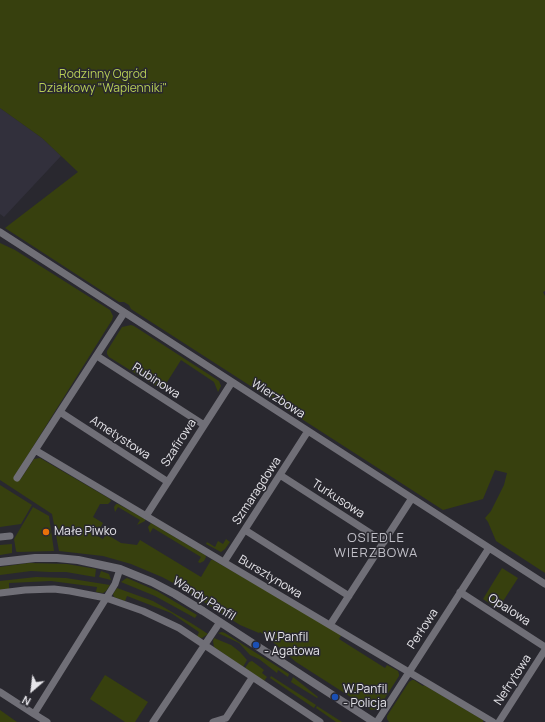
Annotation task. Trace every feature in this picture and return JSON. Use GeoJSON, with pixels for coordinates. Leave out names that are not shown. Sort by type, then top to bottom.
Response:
{"type":"FeatureCollection","features":[{"type":"Feature","properties":{"kind":"street","name":"Wierzbowa"},"geometry":{"type":"LineString","coordinates":[[0,232],[545,584]]}},
{"type":"Feature","properties":{"kind":"street"},"geometry":{"type":"LineString","coordinates":[[17,478],[124,313]]}},
{"type":"Feature","properties":{"kind":"street","name":"Rubinowa"},"geometry":{"type":"LineString","coordinates":[[97,356],[204,425]]}},
{"type":"Feature","properties":{"kind":"street","name":"Szafirowa"},"geometry":{"type":"LineString","coordinates":[[146,516],[232,382]]}},
{"type":"Feature","properties":{"kind":"street","name":"Ametystowa"},"geometry":{"type":"LineString","coordinates":[[60,412],[168,482]]}},
{"type":"Feature","properties":{"kind":"street","name":"Szmaragdowa"},"geometry":{"type":"LineString","coordinates":[[224,562],[308,431]]}},
{"type":"Feature","properties":{"kind":"street","name":"Bursztynowa"},"geometry":{"type":"LineString","coordinates":[[35,450],[493,722]]}},
{"type":"Feature","properties":{"kind":"street","name":"Turkusowa"},"geometry":{"type":"LineString","coordinates":[[280,475],[384,542]]}},
{"type":"Feature","properties":{"kind":"street"},"geometry":{"type":"LineString","coordinates":[[330,625],[412,498]]}},
{"type":"Feature","properties":{"kind":"street"},"geometry":{"type":"LineString","coordinates":[[245,530],[349,596]]}},
{"type":"Feature","properties":{"kind":"street"},"geometry":{"type":"LineString","coordinates":[[0,537],[10,536]]}},
{"type":"Feature","properties":{"kind":"street","name":"Perłowa"},"geometry":{"type":"LineString","coordinates":[[375,722],[489,548]]}},
{"type":"Feature","properties":{"kind":"street","name":"Wandy Panfil"},"geometry":{"type":"LineString","coordinates":[[0,562],[35,558],[78,560],[120,569],[152,582],[175,594],[220,622],[375,722]]}},
{"type":"Feature","properties":{"kind":"street"},"geometry":{"type":"LineString","coordinates":[[34,714],[115,584],[120,569]]}},
{"type":"Feature","properties":{"kind":"street"},"geometry":{"type":"LineString","coordinates":[[0,593],[24,590],[54,589],[80,592],[106,598],[143,610],[179,628],[320,722]]}},
{"type":"Feature","properties":{"kind":"street","name":"Opalowa"},"geometry":{"type":"LineString","coordinates":[[460,592],[545,647]]}},
{"type":"Feature","properties":{"kind":"street"},"geometry":{"type":"LineString","coordinates":[[153,722],[220,622]]}},
{"type":"Feature","properties":{"kind":"street","name":"Nefrytowa"},"geometry":{"type":"LineString","coordinates":[[499,722],[545,650]]}},
{"type":"Feature","properties":{"kind":"street"},"geometry":{"type":"LineString","coordinates":[[213,722],[230,720],[252,678]]}},
{"type":"Feature","properties":{"kind":"street"},"geometry":{"type":"LineString","coordinates":[[0,692],[47,722]]}},
{"type":"Feature","properties":{"kind":"shaded area"},"geometry":{"type":"Polygon","coordinates":[[[0,108],[42,138],[61,156],[4,217],[0,214],[0,108]]]}},
{"type":"Feature","properties":{"kind":"green space","name":"Rodzinny Ogród Działkowy \"Wapienniki\""},"geometry":{"type":"Polygon","coordinates":[[[0,0],[545,0],[545,291],[543,292],[545,296],[545,573],[496,541],[485,518],[491,511],[504,485],[507,473],[495,470],[483,499],[443,510],[131,309],[129,305],[124,302],[119,302],[5,228],[78,172],[42,138],[0,108],[0,0]]]}},
{"type":"Feature","properties":{"kind":"green space"},"geometry":{"type":"Polygon","coordinates":[[[0,243],[15,250],[110,310],[113,316],[112,320],[14,477],[20,480],[34,459],[40,458],[110,499],[111,501],[108,504],[100,504],[93,517],[103,523],[96,535],[103,539],[106,534],[121,543],[137,545],[140,540],[201,577],[211,560],[213,560],[342,634],[339,639],[385,668],[387,665],[398,671],[399,676],[378,709],[371,710],[296,662],[273,642],[273,640],[260,632],[259,633],[240,625],[179,586],[162,577],[131,564],[103,556],[59,551],[52,514],[0,480],[0,243]]]}},
{"type":"Feature","properties":{"kind":"green space"},"geometry":{"type":"Polygon","coordinates":[[[131,325],[219,381],[221,386],[218,392],[214,382],[181,360],[162,390],[109,357],[107,351],[122,327],[131,325]]]}},
{"type":"Feature","properties":{"kind":"green space"},"geometry":{"type":"Polygon","coordinates":[[[0,485],[32,505],[21,524],[0,527],[0,485]]]}},
{"type":"Feature","properties":{"kind":"green space"},"geometry":{"type":"Polygon","coordinates":[[[116,504],[145,519],[145,521],[137,525],[140,520],[118,507],[115,512],[114,507],[116,504]]]}},
{"type":"Feature","properties":{"kind":"green space"},"geometry":{"type":"Polygon","coordinates":[[[33,507],[49,516],[54,551],[16,551],[14,539],[33,507]]]}},
{"type":"Feature","properties":{"kind":"green space"},"geometry":{"type":"Polygon","coordinates":[[[151,523],[205,555],[206,557],[204,561],[200,563],[198,562],[201,557],[153,528],[150,533],[148,527],[151,523]]]}},
{"type":"Feature","properties":{"kind":"green space"},"geometry":{"type":"Polygon","coordinates":[[[226,539],[230,542],[221,552],[206,544],[207,542],[215,547],[218,541],[223,544],[226,539]]]}},
{"type":"Feature","properties":{"kind":"green space"},"geometry":{"type":"Polygon","coordinates":[[[12,544],[12,553],[0,555],[0,545],[12,544]]]}},
{"type":"Feature","properties":{"kind":"green space"},"geometry":{"type":"Polygon","coordinates":[[[29,563],[67,564],[96,569],[95,577],[66,572],[31,571],[0,575],[0,567],[29,563]]]}},
{"type":"Feature","properties":{"kind":"green space"},"geometry":{"type":"Polygon","coordinates":[[[502,568],[518,578],[498,609],[483,599],[502,568]]]}},
{"type":"Feature","properties":{"kind":"green space"},"geometry":{"type":"Polygon","coordinates":[[[101,571],[109,574],[111,580],[99,577],[101,571]]]}},
{"type":"Feature","properties":{"kind":"green space"},"geometry":{"type":"Polygon","coordinates":[[[36,577],[66,578],[110,585],[103,593],[96,592],[97,587],[51,581],[9,583],[9,589],[0,590],[0,581],[36,577]]]}},
{"type":"Feature","properties":{"kind":"green space"},"geometry":{"type":"Polygon","coordinates":[[[127,578],[157,591],[197,615],[195,618],[155,596],[121,582],[127,578]]]}},
{"type":"Feature","properties":{"kind":"green space"},"geometry":{"type":"Polygon","coordinates":[[[117,588],[153,601],[208,634],[202,638],[197,637],[199,632],[171,613],[127,596],[125,601],[114,597],[113,594],[117,588]]]}},
{"type":"Feature","properties":{"kind":"green space"},"geometry":{"type":"Polygon","coordinates":[[[222,632],[289,674],[288,677],[278,670],[277,673],[259,659],[250,655],[239,643],[218,633],[222,632]]]}},
{"type":"Feature","properties":{"kind":"green space"},"geometry":{"type":"Polygon","coordinates":[[[214,638],[231,645],[240,652],[247,660],[243,667],[214,647],[214,638]]]}},
{"type":"Feature","properties":{"kind":"green space"},"geometry":{"type":"Polygon","coordinates":[[[252,661],[264,670],[262,673],[267,677],[264,681],[245,668],[249,662],[252,661]]]}},
{"type":"Feature","properties":{"kind":"green space"},"geometry":{"type":"Polygon","coordinates":[[[105,675],[148,702],[135,722],[125,722],[90,699],[105,675]]]}},
{"type":"Feature","properties":{"kind":"green space"},"geometry":{"type":"Polygon","coordinates":[[[271,676],[316,705],[314,708],[270,678],[271,676]]]}},
{"type":"Feature","properties":{"kind":"green space"},"geometry":{"type":"Polygon","coordinates":[[[293,677],[318,697],[317,698],[291,682],[293,677]]]}},
{"type":"Feature","properties":{"kind":"green space"},"geometry":{"type":"Polygon","coordinates":[[[412,680],[423,686],[424,685],[483,720],[483,722],[389,722],[387,716],[409,682],[412,680]]]}},
{"type":"Feature","properties":{"kind":"green space"},"geometry":{"type":"Polygon","coordinates":[[[317,706],[342,722],[336,722],[316,708],[317,706]]]}},
{"type":"Feature","properties":{"kind":"green space"},"geometry":{"type":"Polygon","coordinates":[[[0,710],[17,722],[0,722],[0,710]]]}},
{"type":"Feature","properties":{"kind":"place","name":"Małe Piwko"},"geometry":{"type":"Point","coordinates":[46,532]}},
{"type":"Feature","properties":{"kind":"place","name":"W.Panfil - Agatowa"},"geometry":{"type":"Point","coordinates":[256,645]}},
{"type":"Feature","properties":{"kind":"place","name":"W.Panfil - Policja"},"geometry":{"type":"Point","coordinates":[335,697]}},
{"type":"Feature","properties":{"kind":"district","name":"OSIEDLE WIERZBOWA"},"geometry":{"type":"Point","coordinates":[376,546]}}]}
